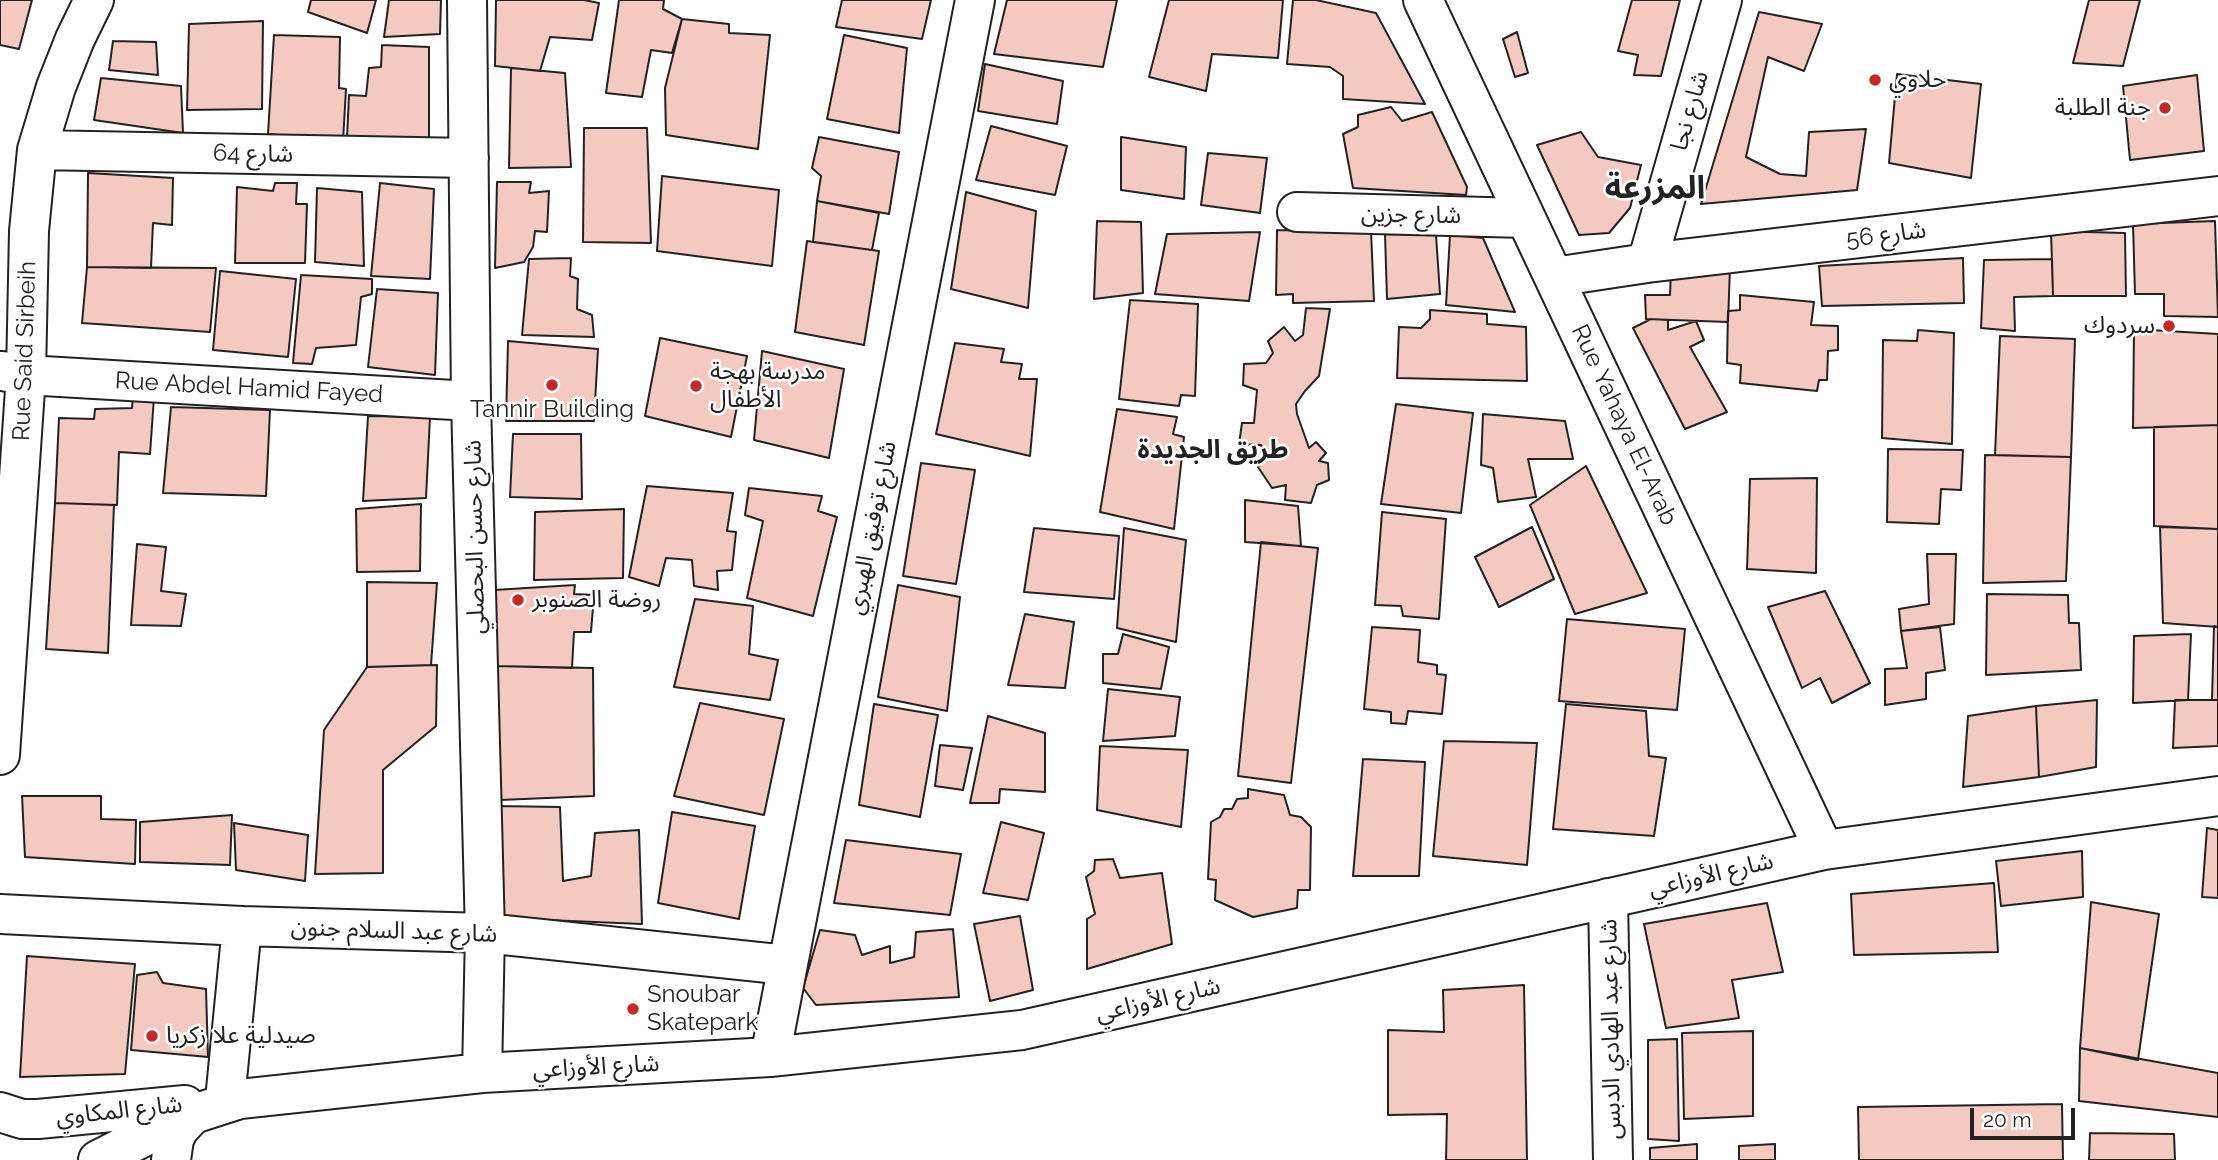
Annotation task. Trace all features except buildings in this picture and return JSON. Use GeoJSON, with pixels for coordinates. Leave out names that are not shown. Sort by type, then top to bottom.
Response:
{"type":"FeatureCollection","features":[{"type":"Feature","properties":{"kind":"street","name":"Rue Said Sirbeih"},"geometry":{"type":"LineString","coordinates":[[0,755],[13,373],[37,150],[56,87],[94,0]]}},
{"type":"Feature","properties":{"kind":"street","name":"شارع حسن البحصلي"},"geometry":{"type":"LineString","coordinates":[[467,0],[471,401],[485,933],[482,1073]]}},
{"type":"Feature","properties":{"kind":"street","name":"شارع توفيق الهبري"},"geometry":{"type":"LineString","coordinates":[[770,1057],[975,0]]}},
{"type":"Feature","properties":{"kind":"street","name":"Rue Yahaya El-Arab"},"geometry":{"type":"LineString","coordinates":[[1423,0],[1824,849]]}},
{"type":"Feature","properties":{"kind":"street","name":"شارع نجا"},"geometry":{"type":"LineString","coordinates":[[1647,263],[1722,0]]}},
{"type":"Feature","properties":{"kind":"street","name":"شارع 64"},"geometry":{"type":"LineString","coordinates":[[37,150],[469,158]]}},
{"type":"Feature","properties":{"kind":"street","name":"شارع 56"},"geometry":{"type":"LineString","coordinates":[[1554,277],[1647,263],[2218,196]]}},
{"type":"Feature","properties":{"kind":"street","name":"شارع جزين"},"geometry":{"type":"LineString","coordinates":[[1297,212],[1525,218]]}},
{"type":"Feature","properties":{"kind":"street","name":"Rue Abdel Hamid Fayed"},"geometry":{"type":"LineString","coordinates":[[13,373],[471,401]]}},
{"type":"Feature","properties":{"kind":"street","name":"شارع الأوزاعي"},"geometry":{"type":"LineString","coordinates":[[98,1160],[164,1126],[220,1104],[482,1073],[770,1057],[1022,1030],[1824,849],[2218,796]]}},
{"type":"Feature","properties":{"kind":"street","name":"شارع عبد الهادي الدبس"},"geometry":{"type":"LineString","coordinates":[[1608,898],[1613,1160]]}},
{"type":"Feature","properties":{"kind":"street","name":"شارع عبد السلام جنون"},"geometry":{"type":"LineString","coordinates":[[0,914],[242,926],[485,933],[787,965]]}},
{"type":"Feature","properties":{"kind":"street"},"geometry":{"type":"LineString","coordinates":[[171,1160],[174,1139],[179,1129],[220,1104],[242,926]]}},
{"type":"Feature","properties":{"kind":"street","name":"شارع المكاوي"},"geometry":{"type":"LineString","coordinates":[[0,1112],[22,1119],[61,1118],[220,1104]]}},
{"type":"Feature","properties":{"kind":"place","name":"حلاوي"},"geometry":{"type":"Point","coordinates":[1875,80]}},
{"type":"Feature","properties":{"kind":"place","name":"جنة الطلبة"},"geometry":{"type":"Point","coordinates":[2165,108]}},
{"type":"Feature","properties":{"kind":"place","name":"سردوك"},"geometry":{"type":"Point","coordinates":[2169,326]}},
{"type":"Feature","properties":{"kind":"place","name":"Tannir Building"},"geometry":{"type":"Point","coordinates":[552,385]}},
{"type":"Feature","properties":{"kind":"place","name":"مدرسة بهجة الأطفال"},"geometry":{"type":"Point","coordinates":[696,386]}},
{"type":"Feature","properties":{"kind":"place","name":"روضة الصنوبر"},"geometry":{"type":"Point","coordinates":[518,600]}},
{"type":"Feature","properties":{"kind":"place","name":"Snoubar Skatepark"},"geometry":{"type":"Point","coordinates":[633,1009]}},
{"type":"Feature","properties":{"kind":"place","name":"صيدلية علا زكريا"},"geometry":{"type":"Point","coordinates":[152,1036]}},
{"type":"Feature","properties":{"kind":"district","name":"المزرعة"},"geometry":{"type":"Point","coordinates":[1655,188]}},
{"type":"Feature","properties":{"kind":"district","name":"طريق الجديدة"},"geometry":{"type":"Point","coordinates":[1213,450]}}]}
